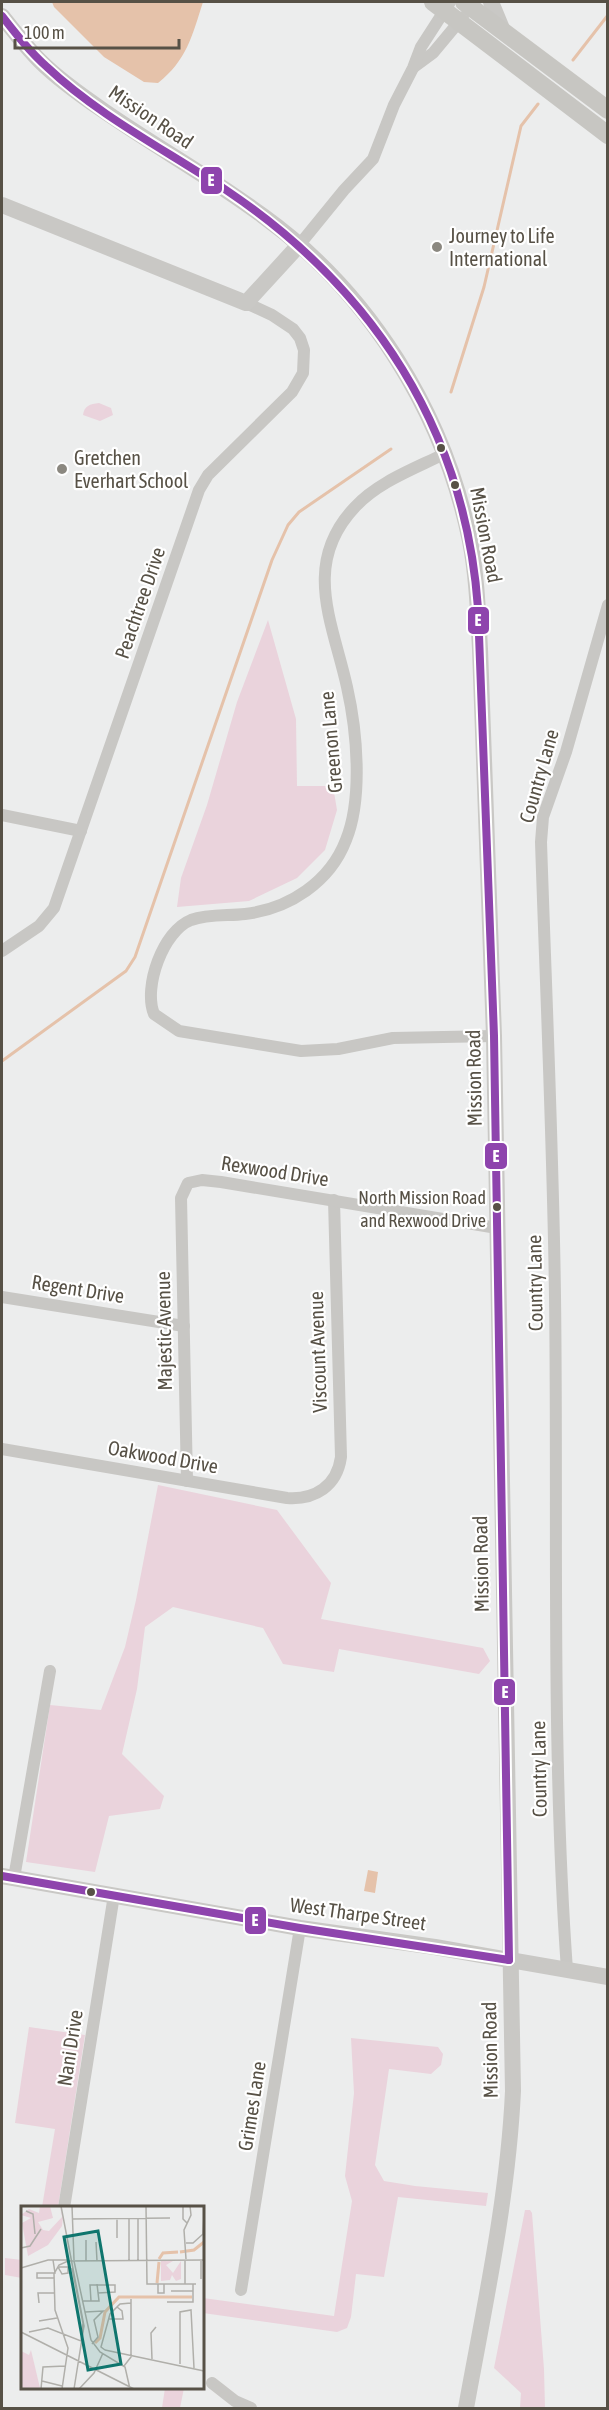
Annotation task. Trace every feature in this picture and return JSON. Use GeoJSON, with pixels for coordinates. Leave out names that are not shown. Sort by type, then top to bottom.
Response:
{"type":"FeatureCollection","features":[{"type":"Feature","properties":{"kind":"main road"},"geometry":{"type":"LineString","coordinates":[[491,2],[503,31]]}},
{"type":"Feature","properties":{"kind":"main road"},"geometry":{"type":"LineString","coordinates":[[470,3],[604,110]]}},
{"type":"Feature","properties":{"kind":"main road"},"geometry":{"type":"LineString","coordinates":[[442,4],[459,22],[608,135]]}},
{"type":"Feature","properties":{"kind":"main road","name":"Mission Road"},"geometry":{"type":"LineString","coordinates":[[2,16],[39,61],[72,88],[263,216],[300,244],[335,279],[388,345],[415,390],[444,454],[464,518],[476,586],[494,1035],[513,2091],[511,2140],[497,2240],[466,2409]]}},
{"type":"Feature","properties":{"kind":"main road"},"geometry":{"type":"LineString","coordinates":[[566,103],[604,110]]}},
{"type":"Feature","properties":{"kind":"main road"},"geometry":{"type":"LineString","coordinates":[[587,119],[604,110]]}},
{"type":"Feature","properties":{"kind":"main road"},"geometry":{"type":"LineString","coordinates":[[2,205],[246,303],[300,244]]}},
{"type":"Feature","properties":{"kind":"main road","name":"West Tharpe Street"},"geometry":{"type":"LineString","coordinates":[[8,1877],[300,1928],[567,1970]]}},
{"type":"Feature","properties":{"kind":"main road"},"geometry":{"type":"LineString","coordinates":[[567,1970],[608,1977]]}},
{"type":"Feature","properties":{"kind":"main road"},"geometry":{"type":"LineString","coordinates":[[567,1970],[608,1984]]}},
{"type":"Feature","properties":{"kind":"street"},"geometry":{"type":"LineString","coordinates":[[413,68],[433,53],[459,22],[470,3]]}},
{"type":"Feature","properties":{"kind":"street"},"geometry":{"type":"LineString","coordinates":[[300,244],[344,190],[373,159],[396,100],[442,4]]}},
{"type":"Feature","properties":{"kind":"street","name":"Peachtree Drive"},"geometry":{"type":"LineString","coordinates":[[2,951],[39,926],[54,908],[199,490],[208,475],[292,392],[303,373],[304,350],[300,338],[293,329],[272,315],[246,303]]}},
{"type":"Feature","properties":{"kind":"street","name":"Greenon Lane"},"geometry":{"type":"LineString","coordinates":[[444,454],[390,481],[356,506],[344,521],[328,555],[324,592],[327,613],[348,688],[356,775],[356,800],[351,823],[338,857],[326,873],[310,888],[287,903],[268,910],[204,918],[180,926],[166,946],[157,966],[149,996],[154,1014],[179,1030],[300,1051],[338,1049],[393,1038],[494,1035]]}},
{"type":"Feature","properties":{"kind":"street","name":"Country Lane"},"geometry":{"type":"LineString","coordinates":[[567,1970],[560,1838],[555,1557],[555,1295],[541,842],[543,817],[566,752],[608,605]]}},
{"type":"Feature","properties":{"kind":"street"},"geometry":{"type":"LineString","coordinates":[[2,815],[81,831]]}},
{"type":"Feature","properties":{"kind":"street","name":"Rexwood Drive"},"geometry":{"type":"LineString","coordinates":[[188,1183],[202,1180],[221,1182],[497,1228]]}},
{"type":"Feature","properties":{"kind":"street","name":"Majestic Avenue"},"geometry":{"type":"LineString","coordinates":[[187,1481],[181,1198],[188,1183]]}},
{"type":"Feature","properties":{"kind":"street","name":"Viscount Avenue"},"geometry":{"type":"LineString","coordinates":[[317,1493],[336,1477],[341,1457],[333,1200]]}},
{"type":"Feature","properties":{"kind":"street","name":"Regent Drive"},"geometry":{"type":"LineString","coordinates":[[2,1297],[184,1326]]}},
{"type":"Feature","properties":{"kind":"street","name":"Oakwood Drive"},"geometry":{"type":"LineString","coordinates":[[2,1449],[287,1498],[307,1498],[317,1493]]}},
{"type":"Feature","properties":{"kind":"street"},"geometry":{"type":"LineString","coordinates":[[8,1877],[50,1671]]}},
{"type":"Feature","properties":{"kind":"street","name":"Nani Drive"},"geometry":{"type":"LineString","coordinates":[[64,2206],[114,1895]]}},
{"type":"Feature","properties":{"kind":"street","name":"Grimes Lane"},"geometry":{"type":"LineString","coordinates":[[241,2290],[300,1928]]}},
{"type":"Feature","properties":{"kind":"street"},"geometry":{"type":"LineString","coordinates":[[212,2383],[235,2401],[251,2409]]}},
{"type":"Feature","properties":{"kind":"shaded area"},"geometry":{"type":"Polygon","coordinates":[[[52,2],[203,2],[192,37],[182,56],[158,83],[144,82],[104,57],[54,7],[52,2]]]}},
{"type":"Feature","properties":{"kind":"shaded area"},"geometry":{"type":"Polygon","coordinates":[[[99,403],[111,408],[113,415],[100,421],[83,415],[88,406],[99,403]]]}},
{"type":"Feature","properties":{"kind":"shaded area"},"geometry":{"type":"Polygon","coordinates":[[[268,620],[296,719],[297,786],[333,786],[337,810],[325,850],[297,878],[249,901],[177,907],[181,878],[207,805],[237,702],[268,620]]]}},
{"type":"Feature","properties":{"kind":"shaded area"},"geometry":{"type":"Polygon","coordinates":[[[158,1485],[277,1510],[331,1583],[321,1619],[483,1648],[490,1661],[479,1674],[339,1649],[334,1672],[283,1664],[263,1628],[173,1607],[145,1627],[137,1689],[122,1754],[164,1796],[160,1809],[109,1816],[95,1872],[26,1862],[50,1705],[101,1710],[125,1647],[158,1485]]]}},
{"type":"Feature","properties":{"kind":"shaded area"},"geometry":{"type":"Polygon","coordinates":[[[368,1870],[378,1872],[375,1893],[364,1891],[368,1870]]]}},
{"type":"Feature","properties":{"kind":"shaded area"},"geometry":{"type":"Polygon","coordinates":[[[29,2027],[85,2035],[58,2206],[42,2206],[55,2129],[15,2123],[29,2027]]]}},
{"type":"Feature","properties":{"kind":"shaded area"},"geometry":{"type":"Polygon","coordinates":[[[351,2038],[438,2047],[443,2054],[441,2065],[431,2074],[389,2069],[375,2165],[384,2181],[488,2193],[486,2206],[398,2197],[384,2277],[356,2274],[351,2317],[347,2328],[337,2332],[204,2313],[204,2298],[334,2316],[352,2201],[345,2176],[354,2093],[351,2038]]]}},
{"type":"Feature","properties":{"kind":"shaded area"},"geometry":{"type":"Polygon","coordinates":[[[525,2210],[530,2210],[532,2213],[545,2408],[520,2408],[521,2393],[494,2368],[525,2210]]]}},
{"type":"Feature","properties":{"kind":"shaded area"},"geometry":{"type":"Polygon","coordinates":[[[5,2258],[21,2260],[21,2278],[5,2275],[5,2258]]]}},
{"type":"Feature","properties":{"kind":"shaded area"},"geometry":{"type":"Polygon","coordinates":[[[165,2389],[184,2389],[180,2408],[162,2408],[165,2389]]]}},
{"type":"Feature","properties":{"kind":"waterway"},"geometry":{"type":"LineString","coordinates":[[573,60],[608,15]]}},
{"type":"Feature","properties":{"kind":"waterway"},"geometry":{"type":"LineString","coordinates":[[451,392],[484,287],[521,126],[538,104]]}},
{"type":"Feature","properties":{"kind":"waterway"},"geometry":{"type":"LineString","coordinates":[[2,1061],[126,971],[135,957],[272,560],[288,525],[299,512],[391,449]]}},
{"type":"Feature","properties":{"kind":"transit line","name":"E"},"geometry":{"type":"LineString","coordinates":[[2,16],[35,55],[67,85],[111,117],[226,190],[278,229],[326,272],[367,319],[402,369],[431,423],[454,481],[469,543],[478,608],[494,1036],[509,1960]]}},
{"type":"Feature","properties":{"kind":"transit line","name":"E"},"geometry":{"type":"LineString","coordinates":[[2,1876],[300,1928],[509,1960]]}},
{"type":"Feature","properties":{"kind":"place","name":"Journey to Life International"},"geometry":{"type":"Point","coordinates":[437,247]}},
{"type":"Feature","properties":{"kind":"place","name":"Gretchen Everhart School"},"geometry":{"type":"Point","coordinates":[62,469]}},
{"type":"Feature","properties":{"kind":"place","name":"North Mission Road and Rexwood Drive"},"geometry":{"type":"Point","coordinates":[497,1207]}}]}
